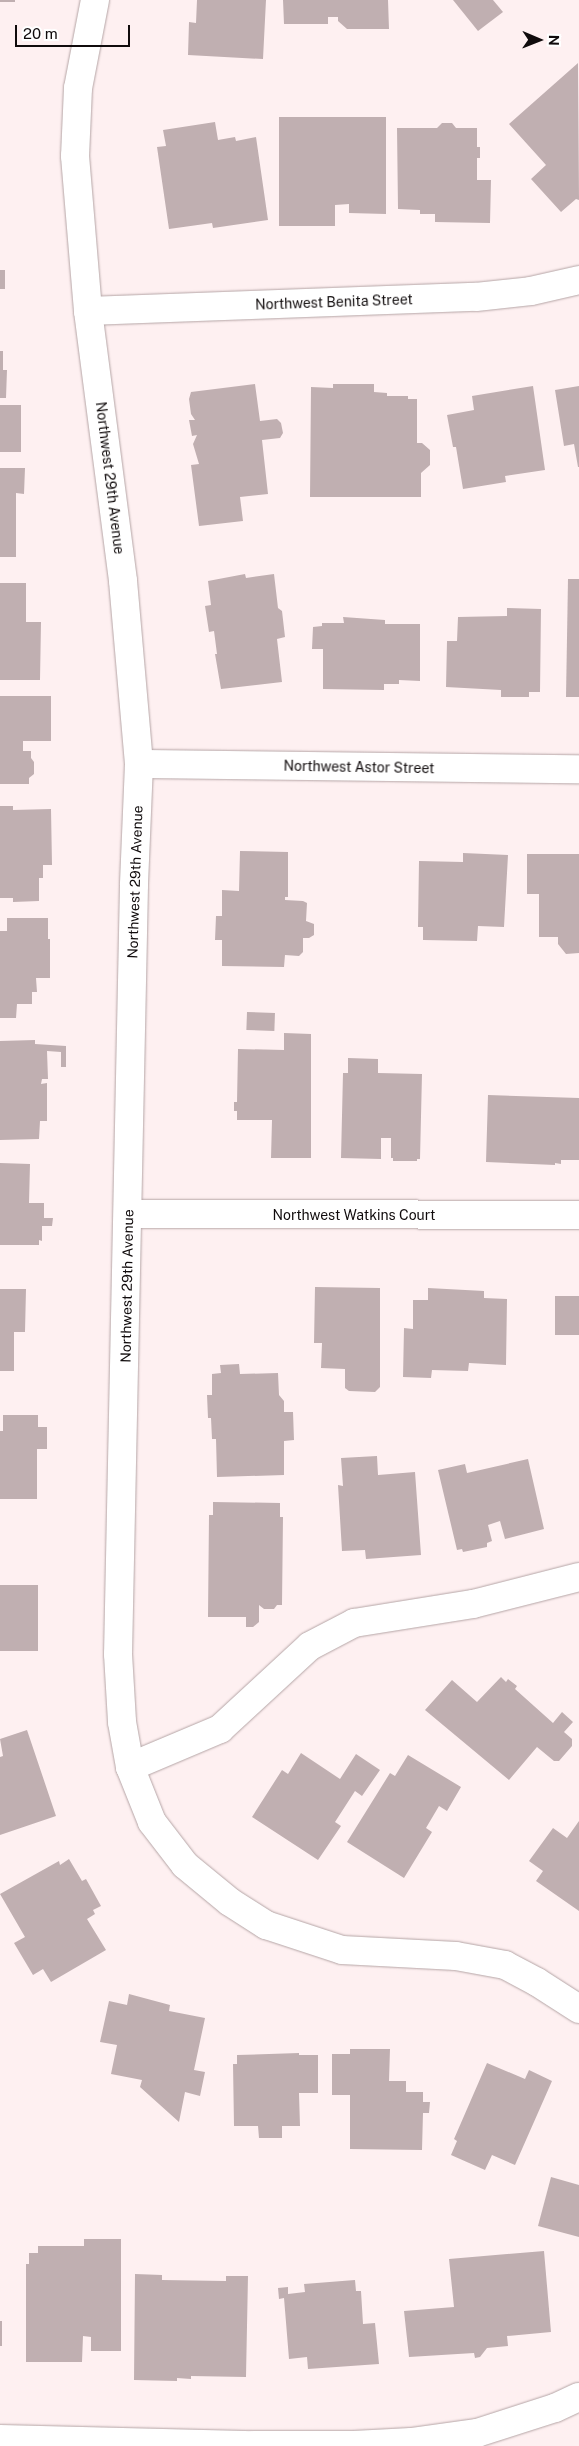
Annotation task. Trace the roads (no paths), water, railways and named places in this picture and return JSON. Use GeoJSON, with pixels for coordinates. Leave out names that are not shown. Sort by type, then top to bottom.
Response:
{"type":"FeatureCollection","features":[{"type":"Feature","properties":{"kind":"street","name":"Northwest 29th Avenue"},"geometry":{"type":"LineString","coordinates":[[95,0],[78,88],[75,156],[88,311],[123,581],[139,764],[134,885],[118,1654],[122,1722],[130,1767],[152,1822],[185,1865],[230,1902],[266,1924],[342,1950],[456,1956],[505,1965],[537,1982],[579,2009]]}},
{"type":"Feature","properties":{"kind":"street","name":"Northwest Benita Street"},"geometry":{"type":"LineString","coordinates":[[88,311],[476,297],[531,291],[579,280]]}},
{"type":"Feature","properties":{"kind":"street","name":"Northwest Astor Street"},"geometry":{"type":"LineString","coordinates":[[139,764],[579,769]]}},
{"type":"Feature","properties":{"kind":"street","name":"Northwest Watkins Court"},"geometry":{"type":"LineString","coordinates":[[128,1214],[579,1215]]}},
{"type":"Feature","properties":{"kind":"street"},"geometry":{"type":"LineString","coordinates":[[130,1767],[220,1729],[310,1646],[354,1623],[473,1604],[579,1577]]}},
{"type":"Feature","properties":{"kind":"street"},"geometry":{"type":"LineString","coordinates":[[0,2439],[254,2446],[354,2445],[411,2442],[478,2433],[555,2408],[579,2396]]}}]}
